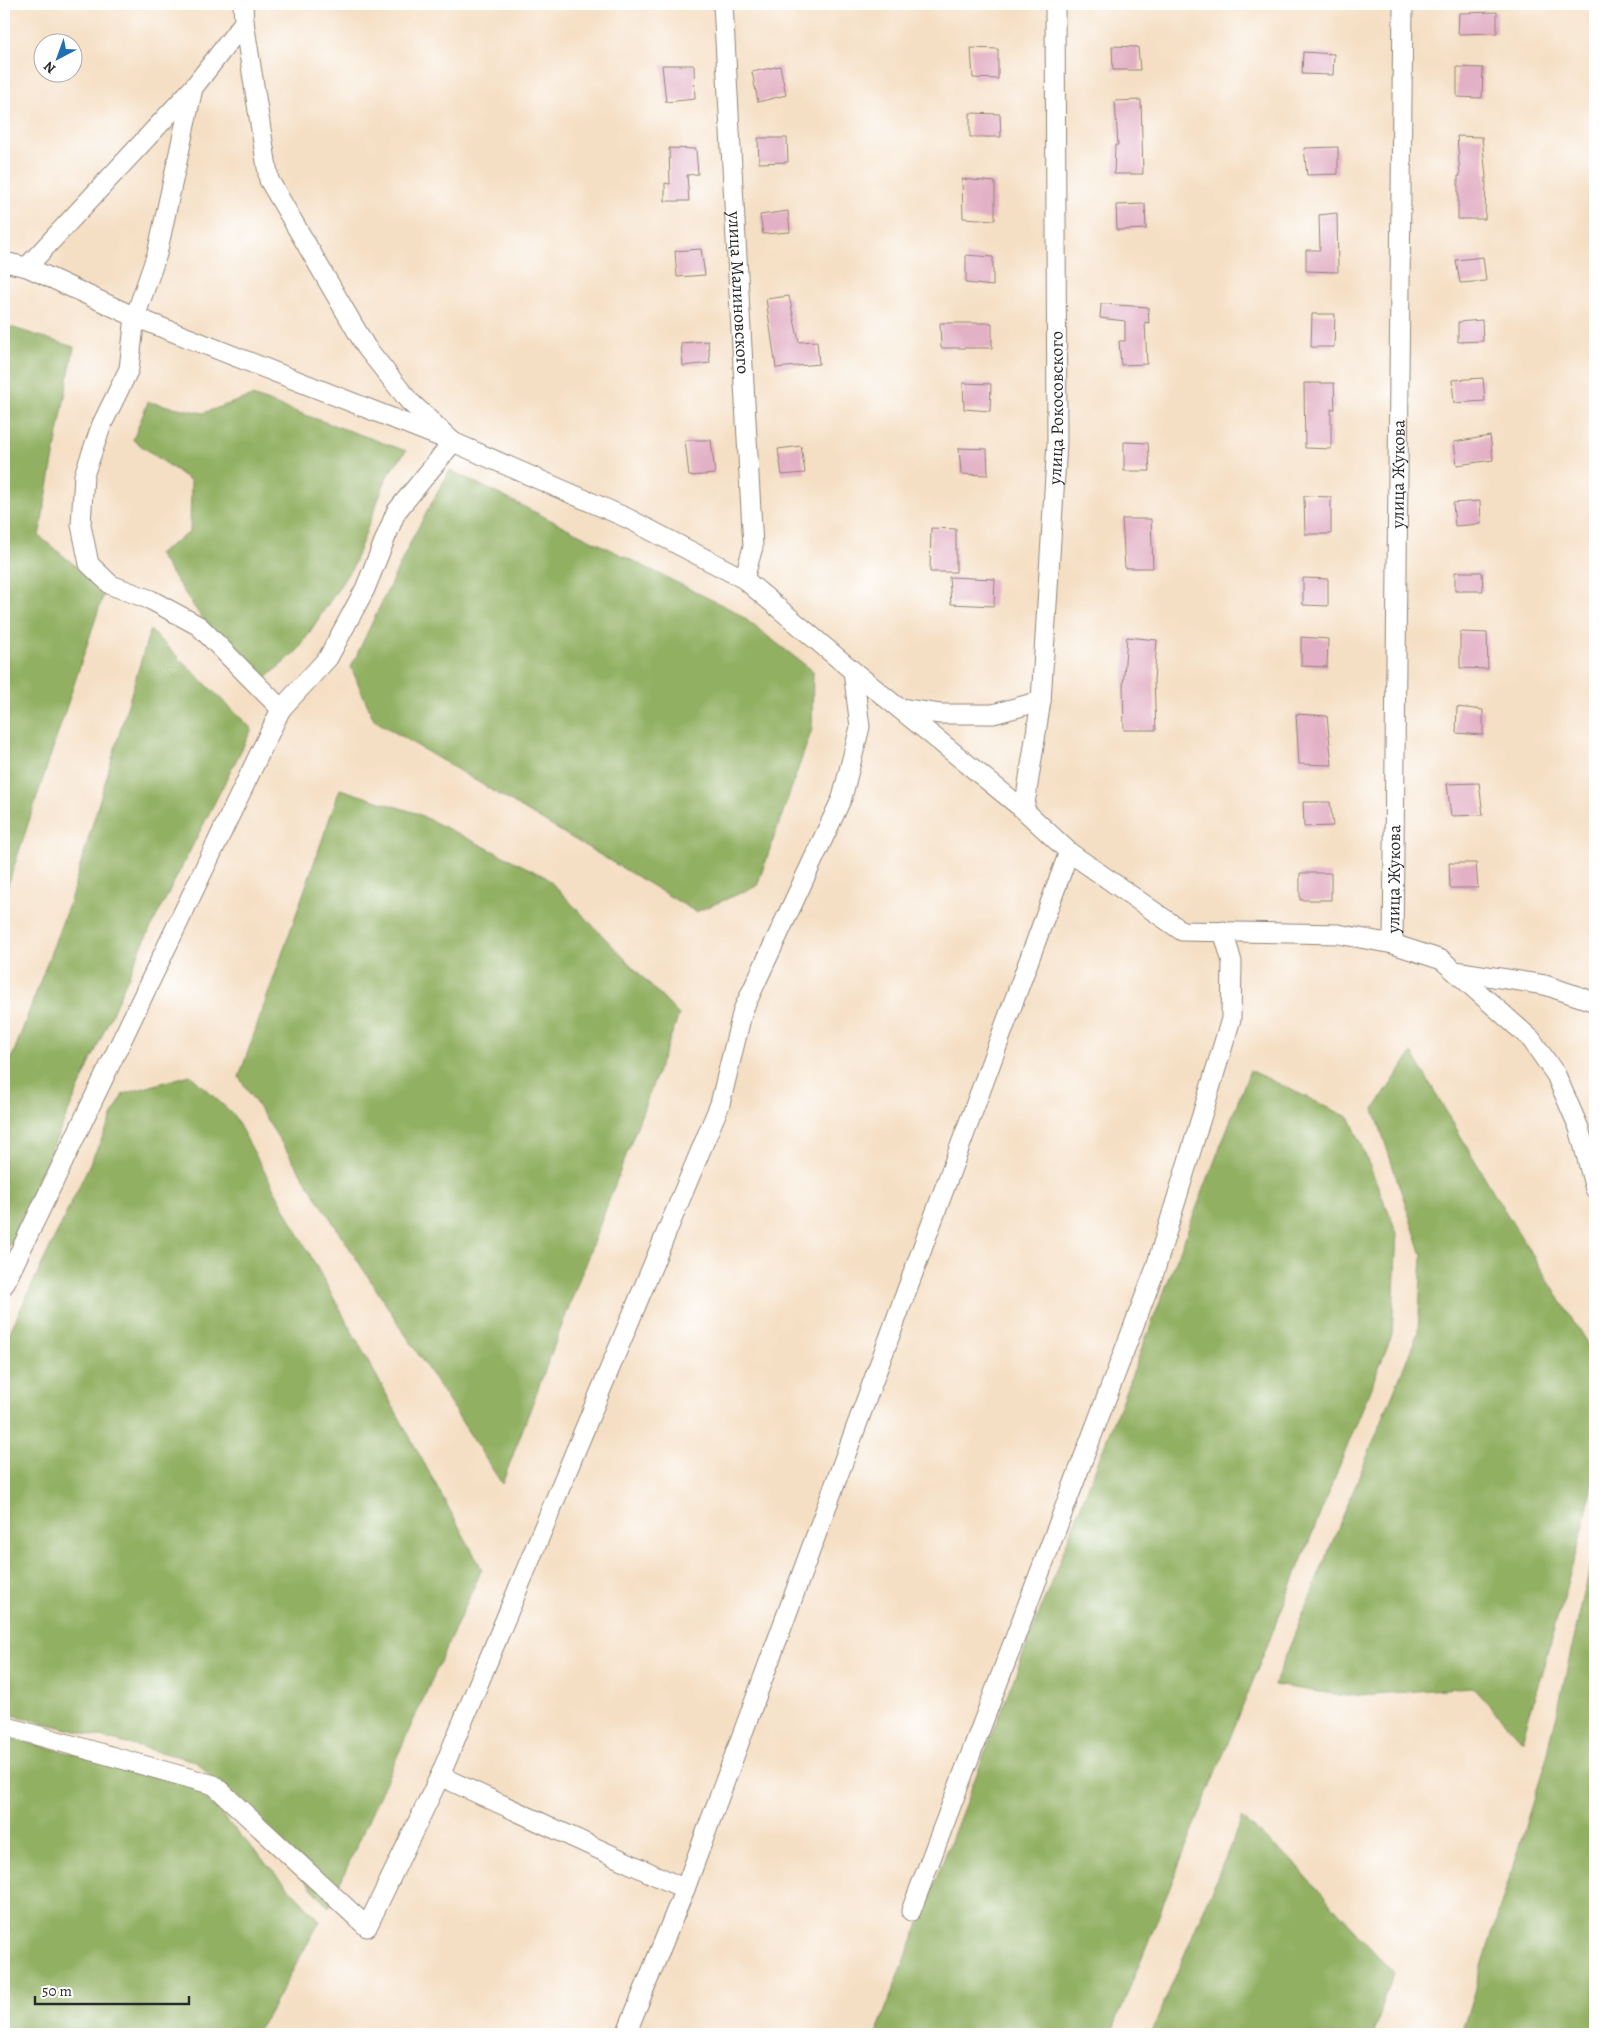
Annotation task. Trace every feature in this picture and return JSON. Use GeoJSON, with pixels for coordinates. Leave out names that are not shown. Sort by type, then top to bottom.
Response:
{"type":"FeatureCollection","features":[{"type":"Feature","properties":{"kind":"street","name":"улица Малиновского"},"geometry":{"type":"LineString","coordinates":[[723,4],[753,547],[744,579]]}},
{"type":"Feature","properties":{"kind":"street","name":"улица Рокосовского"},"geometry":{"type":"LineString","coordinates":[[1024,810],[1041,701],[1057,443],[1055,4]]}},
{"type":"Feature","properties":{"kind":"street","name":"улица Жукова"},"geometry":{"type":"LineString","coordinates":[[1393,944],[1403,4]]}},
{"type":"Feature","properties":{"kind":"street"},"geometry":{"type":"LineString","coordinates":[[243,13],[268,180],[366,347],[409,401],[454,442]]}},
{"type":"Feature","properties":{"kind":"street"},"geometry":{"type":"LineString","coordinates":[[27,268],[193,88],[243,13]]}},
{"type":"Feature","properties":{"kind":"street"},"geometry":{"type":"LineString","coordinates":[[193,88],[157,254],[135,317],[129,369],[102,424],[84,475],[81,525],[90,564],[110,585],[151,600],[199,626],[281,709]]}},
{"type":"Feature","properties":{"kind":"street"},"geometry":{"type":"LineString","coordinates":[[4,262],[27,268],[135,317],[454,442],[628,518],[744,579],[853,671],[1024,810],[1069,852],[1182,931],[1338,934],[1393,944],[1442,960],[1531,1039],[1556,1075],[1579,1128],[1595,1189]]}},
{"type":"Feature","properties":{"kind":"street"},"geometry":{"type":"LineString","coordinates":[[4,1285],[281,709],[328,658],[365,589],[396,512],[454,442]]}},
{"type":"Feature","properties":{"kind":"street"},"geometry":{"type":"LineString","coordinates":[[4,1726],[214,1785],[367,1927],[440,1776],[720,1104],[743,1010],[842,798],[860,726],[853,671]]}},
{"type":"Feature","properties":{"kind":"street"},"geometry":{"type":"LineString","coordinates":[[898,708],[940,714],[992,714],[1041,701]]}},
{"type":"Feature","properties":{"kind":"street"},"geometry":{"type":"LineString","coordinates":[[626,2034],[685,1889],[1069,852]]}},
{"type":"Feature","properties":{"kind":"street"},"geometry":{"type":"LineString","coordinates":[[912,1912],[1155,1270],[1231,1019],[1232,962],[1223,931]]}},
{"type":"Feature","properties":{"kind":"street"},"geometry":{"type":"LineString","coordinates":[[1454,970],[1545,985],[1595,1002]]}},
{"type":"Feature","properties":{"kind":"street"},"geometry":{"type":"LineString","coordinates":[[440,1776],[685,1889]]}},
{"type":"Feature","properties":{"kind":"green space"},"geometry":{"type":"Polygon","coordinates":[[[4,325],[74,347],[39,536],[105,590],[4,897],[4,325]]]}},
{"type":"Feature","properties":{"kind":"green space"},"geometry":{"type":"Polygon","coordinates":[[[252,396],[406,451],[388,474],[353,566],[298,650],[265,679],[243,678],[158,554],[190,532],[191,481],[133,440],[148,402],[203,413],[252,396]]]}},
{"type":"Feature","properties":{"kind":"green space"},"geometry":{"type":"Polygon","coordinates":[[[450,470],[736,612],[813,671],[812,729],[757,886],[696,912],[374,720],[351,667],[413,537],[450,470]]]}},
{"type":"Feature","properties":{"kind":"green space"},"geometry":{"type":"Polygon","coordinates":[[[150,630],[252,729],[145,939],[4,1257],[4,1079],[69,904],[150,630]]]}},
{"type":"Feature","properties":{"kind":"green space"},"geometry":{"type":"Polygon","coordinates":[[[340,789],[416,813],[546,877],[679,1015],[502,1484],[239,1077],[340,789]]]}},
{"type":"Feature","properties":{"kind":"green space"},"geometry":{"type":"Polygon","coordinates":[[[1412,1053],[1497,1198],[1595,1356],[1595,1468],[1584,1525],[1522,1741],[1473,1687],[1346,1696],[1274,1685],[1418,1332],[1422,1255],[1374,1109],[1412,1053]]]}},
{"type":"Feature","properties":{"kind":"green space"},"geometry":{"type":"Polygon","coordinates":[[[1250,1070],[1350,1118],[1397,1233],[1392,1335],[1111,2034],[876,2034],[1250,1070]]]}},
{"type":"Feature","properties":{"kind":"green space"},"geometry":{"type":"Polygon","coordinates":[[[190,1075],[233,1114],[482,1569],[329,1907],[196,1761],[4,1713],[4,1344],[123,1094],[190,1075]]]}},
{"type":"Feature","properties":{"kind":"green space"},"geometry":{"type":"Polygon","coordinates":[[[1595,1545],[1595,2034],[1461,2034],[1548,1753],[1595,1545]]]}},
{"type":"Feature","properties":{"kind":"green space"},"geometry":{"type":"Polygon","coordinates":[[[4,1737],[191,1782],[320,1921],[267,2017],[254,2034],[4,2034],[4,1737]]]}},
{"type":"Feature","properties":{"kind":"green space"},"geometry":{"type":"Polygon","coordinates":[[[1242,1818],[1295,1864],[1393,1973],[1374,2034],[1151,2034],[1242,1818]]]}},
{"type":"Feature","properties":{"kind":"building"},"geometry":{"type":"Polygon","coordinates":[[[1497,12],[1497,33],[1458,34],[1459,13],[1497,12]]]}},
{"type":"Feature","properties":{"kind":"building"},"geometry":{"type":"Polygon","coordinates":[[[1112,46],[1138,47],[1140,70],[1113,70],[1112,46]]]}},
{"type":"Feature","properties":{"kind":"building"},"geometry":{"type":"Polygon","coordinates":[[[971,48],[998,49],[998,79],[973,78],[971,48]]]}},
{"type":"Feature","properties":{"kind":"building"},"geometry":{"type":"Polygon","coordinates":[[[1303,52],[1334,54],[1333,75],[1302,74],[1303,52]]]}},
{"type":"Feature","properties":{"kind":"building"},"geometry":{"type":"Polygon","coordinates":[[[662,65],[694,65],[695,99],[666,102],[662,65]]]}},
{"type":"Feature","properties":{"kind":"building"},"geometry":{"type":"Polygon","coordinates":[[[780,66],[786,95],[758,102],[752,72],[780,66]]]}},
{"type":"Feature","properties":{"kind":"building"},"geometry":{"type":"Polygon","coordinates":[[[1457,67],[1483,68],[1482,98],[1457,97],[1457,67]]]}},
{"type":"Feature","properties":{"kind":"building"},"geometry":{"type":"Polygon","coordinates":[[[1141,100],[1143,174],[1114,174],[1115,145],[1118,145],[1115,101],[1141,100]]]}},
{"type":"Feature","properties":{"kind":"building"},"geometry":{"type":"Polygon","coordinates":[[[970,113],[1000,114],[1001,137],[970,137],[970,113]]]}},
{"type":"Feature","properties":{"kind":"building"},"geometry":{"type":"Polygon","coordinates":[[[1457,136],[1482,137],[1486,177],[1485,219],[1458,219],[1458,176],[1460,176],[1457,136]]]}},
{"type":"Feature","properties":{"kind":"building"},"geometry":{"type":"Polygon","coordinates":[[[758,138],[787,138],[788,162],[759,163],[758,138]]]}},
{"type":"Feature","properties":{"kind":"building"},"geometry":{"type":"Polygon","coordinates":[[[1338,147],[1338,174],[1307,175],[1304,148],[1338,147]]]}},
{"type":"Feature","properties":{"kind":"building"},"geometry":{"type":"Polygon","coordinates":[[[669,148],[696,149],[698,174],[687,175],[689,201],[665,201],[665,183],[670,184],[669,148]]]}},
{"type":"Feature","properties":{"kind":"building"},"geometry":{"type":"Polygon","coordinates":[[[962,179],[995,182],[995,220],[963,218],[962,179]]]}},
{"type":"Feature","properties":{"kind":"building"},"geometry":{"type":"Polygon","coordinates":[[[1145,204],[1146,229],[1117,230],[1116,205],[1145,204]]]}},
{"type":"Feature","properties":{"kind":"building"},"geometry":{"type":"Polygon","coordinates":[[[788,211],[790,232],[763,234],[760,215],[788,211]]]}},
{"type":"Feature","properties":{"kind":"building"},"geometry":{"type":"Polygon","coordinates":[[[1337,213],[1338,272],[1306,271],[1306,250],[1320,250],[1319,215],[1337,213]]]}},
{"type":"Feature","properties":{"kind":"building"},"geometry":{"type":"Polygon","coordinates":[[[701,249],[705,275],[677,277],[675,251],[701,249]]]}},
{"type":"Feature","properties":{"kind":"building"},"geometry":{"type":"Polygon","coordinates":[[[966,255],[993,257],[993,286],[966,283],[966,255]]]}},
{"type":"Feature","properties":{"kind":"building"},"geometry":{"type":"Polygon","coordinates":[[[1483,257],[1486,281],[1460,283],[1456,260],[1483,257]]]}},
{"type":"Feature","properties":{"kind":"building"},"geometry":{"type":"Polygon","coordinates":[[[789,296],[799,342],[817,341],[819,364],[776,368],[766,299],[789,296]]]}},
{"type":"Feature","properties":{"kind":"building"},"geometry":{"type":"Polygon","coordinates":[[[1101,304],[1148,307],[1149,323],[1145,322],[1147,364],[1121,365],[1119,341],[1125,341],[1125,321],[1100,318],[1101,304]]]}},
{"type":"Feature","properties":{"kind":"building"},"geometry":{"type":"Polygon","coordinates":[[[1312,314],[1335,314],[1334,347],[1311,347],[1312,314]]]}},
{"type":"Feature","properties":{"kind":"building"},"geometry":{"type":"Polygon","coordinates":[[[1482,320],[1483,341],[1458,342],[1458,322],[1482,320]]]}},
{"type":"Feature","properties":{"kind":"building"},"geometry":{"type":"Polygon","coordinates":[[[940,323],[992,323],[992,348],[941,348],[940,323]]]}},
{"type":"Feature","properties":{"kind":"building"},"geometry":{"type":"Polygon","coordinates":[[[708,341],[710,363],[683,366],[681,343],[708,341]]]}},
{"type":"Feature","properties":{"kind":"building"},"geometry":{"type":"Polygon","coordinates":[[[1483,378],[1485,401],[1454,403],[1452,380],[1483,378]]]}},
{"type":"Feature","properties":{"kind":"building"},"geometry":{"type":"Polygon","coordinates":[[[963,383],[991,384],[990,411],[964,409],[963,383]]]}},
{"type":"Feature","properties":{"kind":"building"},"geometry":{"type":"Polygon","coordinates":[[[1304,383],[1334,383],[1335,409],[1331,409],[1331,449],[1305,448],[1304,383]]]}},
{"type":"Feature","properties":{"kind":"building"},"geometry":{"type":"Polygon","coordinates":[[[1490,436],[1493,460],[1457,465],[1454,442],[1490,436]]]}},
{"type":"Feature","properties":{"kind":"building"},"geometry":{"type":"Polygon","coordinates":[[[685,440],[711,440],[715,474],[689,476],[685,440]]]}},
{"type":"Feature","properties":{"kind":"building"},"geometry":{"type":"Polygon","coordinates":[[[1124,442],[1148,443],[1150,471],[1124,471],[1124,442]]]}},
{"type":"Feature","properties":{"kind":"building"},"geometry":{"type":"Polygon","coordinates":[[[801,446],[805,473],[782,475],[778,449],[801,446]]]}},
{"type":"Feature","properties":{"kind":"building"},"geometry":{"type":"Polygon","coordinates":[[[959,448],[987,449],[988,475],[961,474],[959,448]]]}},
{"type":"Feature","properties":{"kind":"building"},"geometry":{"type":"Polygon","coordinates":[[[1304,496],[1331,497],[1331,534],[1305,534],[1304,496]]]}},
{"type":"Feature","properties":{"kind":"building"},"geometry":{"type":"Polygon","coordinates":[[[1480,501],[1481,524],[1455,526],[1453,503],[1480,501]]]}},
{"type":"Feature","properties":{"kind":"building"},"geometry":{"type":"Polygon","coordinates":[[[1122,519],[1151,519],[1153,568],[1125,568],[1122,519]]]}},
{"type":"Feature","properties":{"kind":"building"},"geometry":{"type":"Polygon","coordinates":[[[931,528],[956,529],[956,572],[930,572],[931,528]]]}},
{"type":"Feature","properties":{"kind":"building"},"geometry":{"type":"Polygon","coordinates":[[[1455,572],[1482,572],[1483,591],[1455,591],[1455,572]]]}},
{"type":"Feature","properties":{"kind":"building"},"geometry":{"type":"Polygon","coordinates":[[[949,577],[995,579],[994,606],[951,604],[949,577]]]}},
{"type":"Feature","properties":{"kind":"building"},"geometry":{"type":"Polygon","coordinates":[[[1303,578],[1328,579],[1328,606],[1303,605],[1303,578]]]}},
{"type":"Feature","properties":{"kind":"building"},"geometry":{"type":"Polygon","coordinates":[[[1460,632],[1487,633],[1488,669],[1460,668],[1460,632]]]}},
{"type":"Feature","properties":{"kind":"building"},"geometry":{"type":"Polygon","coordinates":[[[1127,637],[1157,640],[1154,680],[1156,730],[1124,730],[1123,687],[1127,637]]]}},
{"type":"Feature","properties":{"kind":"building"},"geometry":{"type":"Polygon","coordinates":[[[1301,637],[1328,639],[1327,667],[1301,666],[1301,637]]]}},
{"type":"Feature","properties":{"kind":"building"},"geometry":{"type":"Polygon","coordinates":[[[1457,707],[1483,710],[1483,735],[1456,733],[1457,707]]]}},
{"type":"Feature","properties":{"kind":"building"},"geometry":{"type":"Polygon","coordinates":[[[1296,714],[1327,716],[1332,765],[1299,764],[1296,714]]]}},
{"type":"Feature","properties":{"kind":"building"},"geometry":{"type":"Polygon","coordinates":[[[1479,783],[1483,815],[1451,816],[1447,784],[1479,783]]]}},
{"type":"Feature","properties":{"kind":"building"},"geometry":{"type":"Polygon","coordinates":[[[1303,802],[1330,802],[1333,826],[1304,827],[1303,802]]]}},
{"type":"Feature","properties":{"kind":"building"},"geometry":{"type":"Polygon","coordinates":[[[1449,863],[1476,863],[1478,888],[1450,888],[1449,863]]]}},
{"type":"Feature","properties":{"kind":"building"},"geometry":{"type":"Polygon","coordinates":[[[1300,873],[1331,873],[1331,900],[1300,900],[1300,873]]]}}]}
